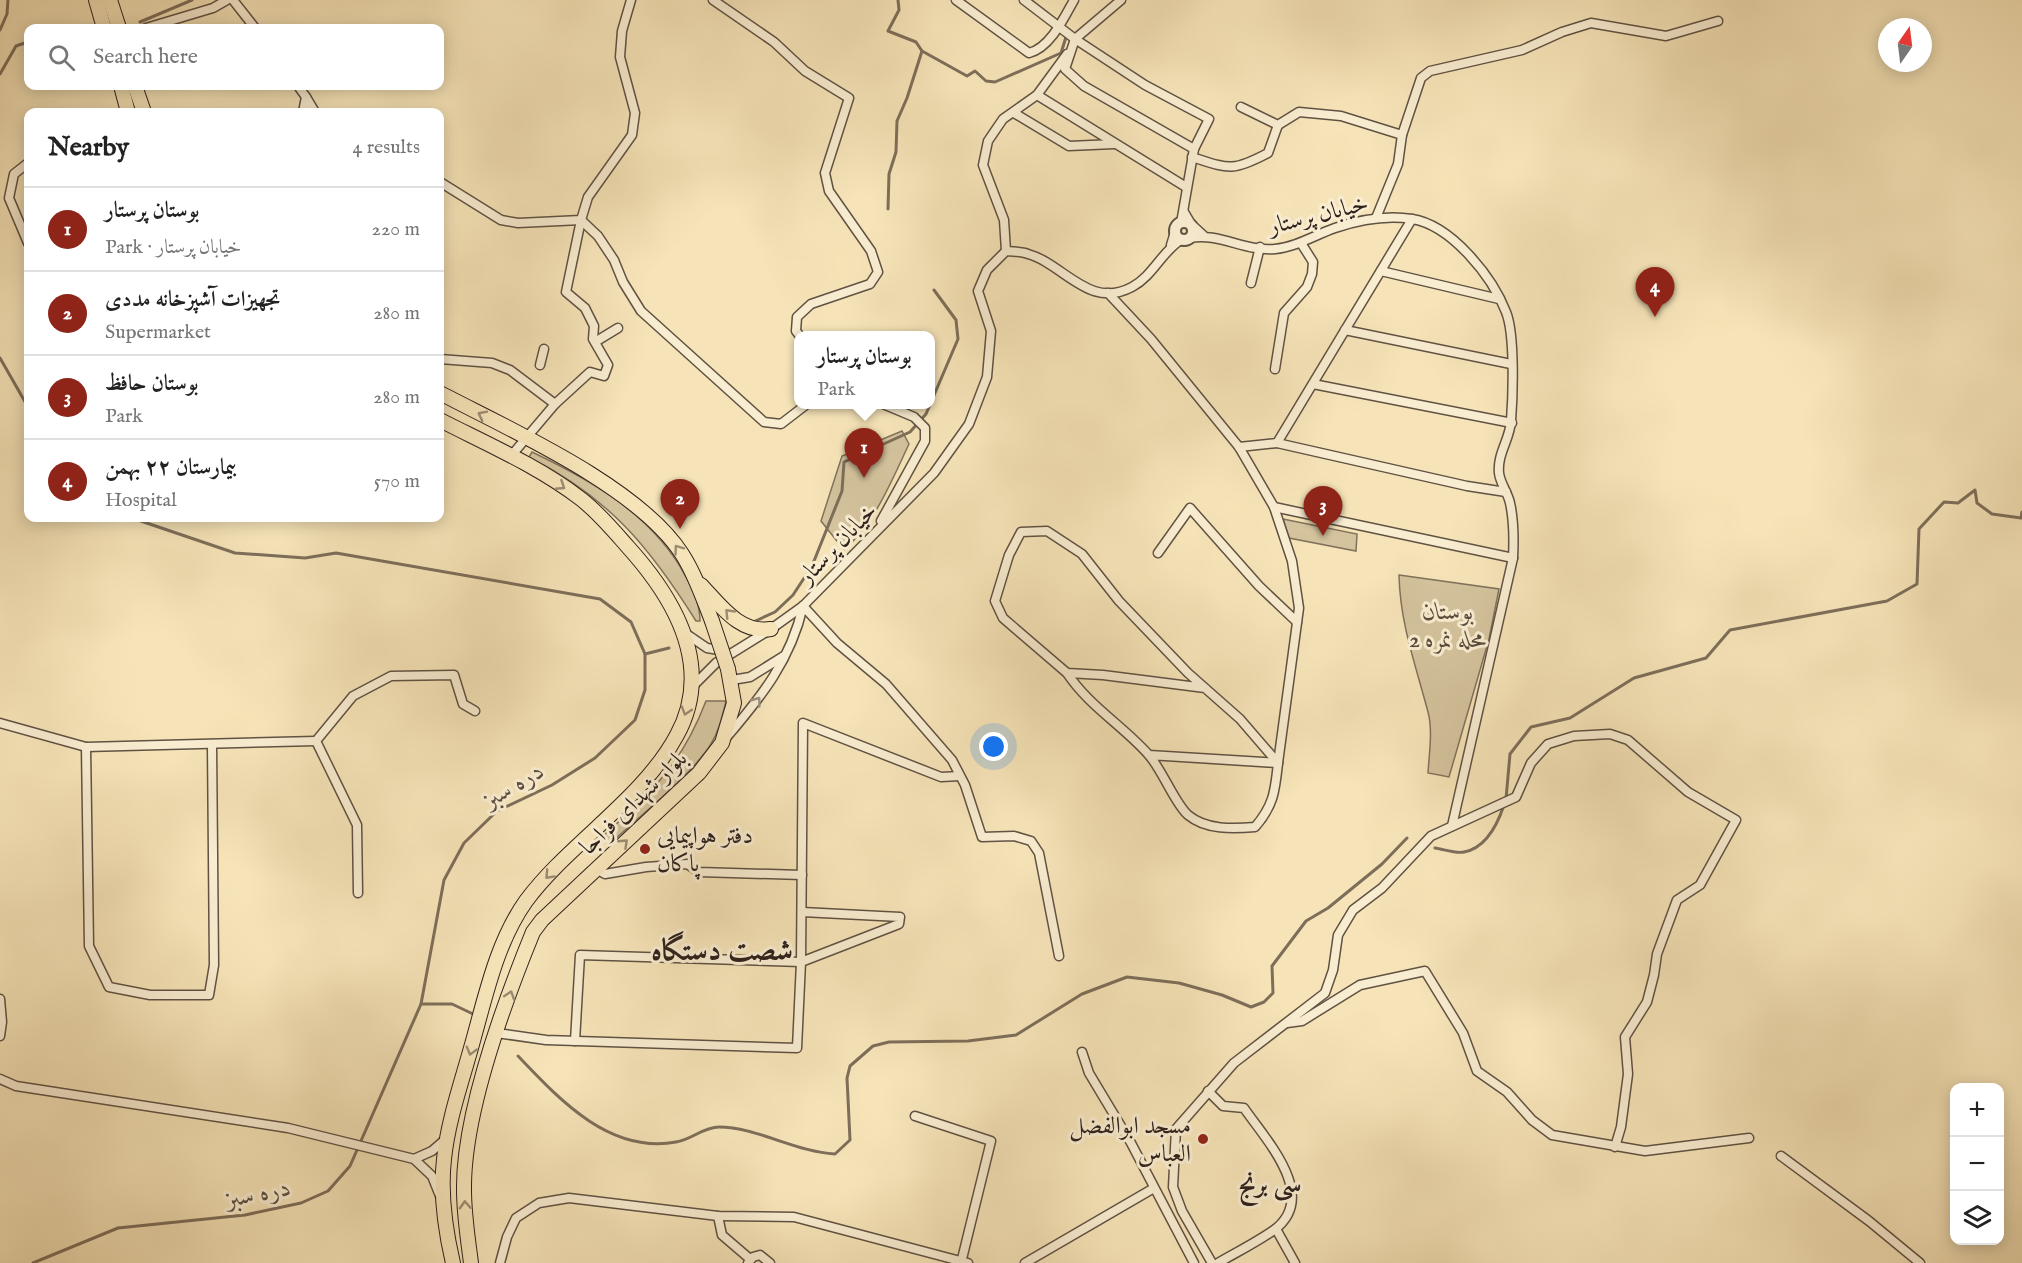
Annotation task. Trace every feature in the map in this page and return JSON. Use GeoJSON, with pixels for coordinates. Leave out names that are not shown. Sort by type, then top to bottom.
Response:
{"type":"FeatureCollection","features":[{"type":"Feature","properties":{"kind":"main road"},"geometry":{"type":"LineString","coordinates":[[96,0],[103,24]]}},
{"type":"Feature","properties":{"kind":"main road"},"geometry":{"type":"LineString","coordinates":[[110,0],[118,24]]}},
{"type":"Feature","properties":{"kind":"main road"},"geometry":{"type":"LineString","coordinates":[[126,90],[128,108]]}},
{"type":"Feature","properties":{"kind":"main road"},"geometry":{"type":"LineString","coordinates":[[128,90],[141,108]]}},
{"type":"Feature","properties":{"kind":"main road","name":"بلوار شهدای فراجا"},"geometry":{"type":"LineString","coordinates":[[444,395],[525,437],[610,487],[641,509],[670,538],[683,554],[695,578],[729,664],[734,703],[722,743],[699,773],[596,869],[533,932],[481,1084],[468,1138],[464,1188],[471,1263]]}},
{"type":"Feature","properties":{"kind":"main road","name":"بلوار شهدای فراجا"},"geometry":{"type":"LineString","coordinates":[[444,422],[511,456],[580,498],[601,516],[665,593],[685,633],[692,663],[693,686],[677,736],[659,760],[603,823],[546,878],[517,916],[500,952],[448,1137],[444,1160],[443,1202],[453,1263]]}},
{"type":"Feature","properties":{"kind":"main road"},"geometry":{"type":"LineString","coordinates":[[695,578],[739,624],[758,631],[771,629]]}},
{"type":"Feature","properties":{"kind":"street"},"geometry":{"type":"LineString","coordinates":[[159,24],[213,8],[226,0]]}},
{"type":"Feature","properties":{"kind":"street"},"geometry":{"type":"LineString","coordinates":[[233,0],[252,24]]}},
{"type":"Feature","properties":{"kind":"street"},"geometry":{"type":"LineString","coordinates":[[511,456],[555,404],[590,372],[604,376],[608,365],[595,342],[594,326],[585,308],[566,291],[588,197],[632,135],[635,113],[620,57],[622,31],[630,0]]}},
{"type":"Feature","properties":{"kind":"street"},"geometry":{"type":"LineString","coordinates":[[713,0],[774,42],[805,71],[849,98],[825,173],[829,191],[871,251],[878,272],[870,284],[811,304],[797,317],[796,331]]}},
{"type":"Feature","properties":{"kind":"street"},"geometry":{"type":"LineString","coordinates":[[956,0],[1029,52],[1038,51],[1060,26],[1074,0]]}},
{"type":"Feature","properties":{"kind":"street"},"geometry":{"type":"LineString","coordinates":[[1024,0],[1060,26],[1074,43],[1209,119],[1193,153],[1186,187],[1184,228],[1154,268],[1132,287],[1108,293],[1084,288],[1029,254],[1006,251],[1004,220],[983,165],[988,141],[1003,120],[1037,95],[1074,43],[1121,0]]}},
{"type":"Feature","properties":{"kind":"street"},"geometry":{"type":"LineString","coordinates":[[1376,218],[1398,164],[1402,135],[1421,78],[1430,71],[1522,50],[1562,32],[1591,23],[1666,36],[1718,21]]}},
{"type":"Feature","properties":{"kind":"street"},"geometry":{"type":"LineString","coordinates":[[1074,43],[1065,69],[1084,86],[1193,153],[1222,168],[1247,164],[1268,153],[1278,125],[1299,112],[1341,116],[1402,135]]}},
{"type":"Feature","properties":{"kind":"street"},"geometry":{"type":"LineString","coordinates":[[301,90],[313,108]]}},
{"type":"Feature","properties":{"kind":"street"},"geometry":{"type":"LineString","coordinates":[[1037,95],[1186,187]]}},
{"type":"Feature","properties":{"kind":"street"},"geometry":{"type":"LineString","coordinates":[[304,108],[306,97]]}},
{"type":"Feature","properties":{"kind":"street"},"geometry":{"type":"LineString","coordinates":[[1241,107],[1278,125]]}},
{"type":"Feature","properties":{"kind":"street"},"geometry":{"type":"LineString","coordinates":[[1014,113],[1069,146],[1114,144]]}},
{"type":"Feature","properties":{"kind":"street"},"geometry":{"type":"LineString","coordinates":[[24,166],[14,174],[9,198],[24,234]]}},
{"type":"Feature","properties":{"kind":"street"},"geometry":{"type":"LineString","coordinates":[[444,185],[501,219],[518,223],[581,220],[598,236],[615,260],[623,282],[641,311],[764,422],[782,424],[802,409]]}},
{"type":"Feature","properties":{"kind":"street","name":"خیابان پرستار"},"geometry":{"type":"LineString","coordinates":[[1203,235],[1274,250],[1302,243],[1336,228],[1376,218],[1412,219],[1442,231],[1482,271],[1499,299]]}},
{"type":"Feature","properties":{"kind":"street"},"geometry":{"type":"LineString","coordinates":[[1277,443],[1412,219]]}},
{"type":"Feature","properties":{"kind":"street"},"geometry":{"type":"LineString","coordinates":[[1184,228],[1203,235]]}},
{"type":"Feature","properties":{"kind":"street"},"geometry":{"type":"LineString","coordinates":[[1184,228],[1203,235]]}},
{"type":"Feature","properties":{"kind":"street"},"geometry":{"type":"LineString","coordinates":[[1275,369],[1284,313],[1298,300],[1312,274],[1313,262],[1302,243]]}},
{"type":"Feature","properties":{"kind":"street"},"geometry":{"type":"LineString","coordinates":[[1251,283],[1260,247]]}},
{"type":"Feature","properties":{"kind":"street","name":"خیابان پرستار"},"geometry":{"type":"LineString","coordinates":[[729,664],[802,606],[933,473],[969,424],[987,377],[991,331],[978,291],[987,270],[1006,251]]}},
{"type":"Feature","properties":{"kind":"street"},"geometry":{"type":"LineString","coordinates":[[1381,271],[1499,299],[1506,312],[1511,364],[1512,423],[1501,450],[1499,474],[1506,492],[1514,531],[1513,558],[1452,826]]}},
{"type":"Feature","properties":{"kind":"street"},"geometry":{"type":"LineString","coordinates":[[1108,293],[1151,339],[1239,447],[1274,507],[1292,561],[1299,608],[1275,791],[1269,810],[1255,826],[1235,829],[1203,824],[1187,814],[1149,755],[1081,694],[1067,674],[1003,618],[995,601],[1009,555],[1021,532],[1047,531],[1082,554],[1119,601],[1204,688],[1240,719],[1278,763]]}},
{"type":"Feature","properties":{"kind":"street"},"geometry":{"type":"LineString","coordinates":[[595,342],[618,328]]}},
{"type":"Feature","properties":{"kind":"street"},"geometry":{"type":"LineString","coordinates":[[1345,330],[1511,364]]}},
{"type":"Feature","properties":{"kind":"street"},"geometry":{"type":"LineString","coordinates":[[540,365],[544,349]]}},
{"type":"Feature","properties":{"kind":"street"},"geometry":{"type":"LineString","coordinates":[[444,359],[492,363],[510,370],[555,404]]}},
{"type":"Feature","properties":{"kind":"street"},"geometry":{"type":"LineString","coordinates":[[1313,384],[1512,423]]}},
{"type":"Feature","properties":{"kind":"street"},"geometry":{"type":"LineString","coordinates":[[879,527],[925,441],[925,428],[914,417],[893,409]]}},
{"type":"Feature","properties":{"kind":"street"},"geometry":{"type":"LineString","coordinates":[[1239,447],[1277,443],[1467,486],[1506,492]]}},
{"type":"Feature","properties":{"kind":"street"},"geometry":{"type":"LineString","coordinates":[[1274,507],[1513,558]]}},
{"type":"Feature","properties":{"kind":"street"},"geometry":{"type":"LineString","coordinates":[[1158,553],[1190,508],[1259,586],[1297,622]]}},
{"type":"Feature","properties":{"kind":"street"},"geometry":{"type":"LineString","coordinates":[[722,743],[754,704],[787,654],[797,633],[802,606]]}},
{"type":"Feature","properties":{"kind":"street"},"geometry":{"type":"LineString","coordinates":[[802,606],[837,643],[886,684],[952,760],[982,837],[1014,836],[1031,841],[1039,853],[1059,956]]}},
{"type":"Feature","properties":{"kind":"street"},"geometry":{"type":"LineString","coordinates":[[685,633],[750,677],[787,654]]}},
{"type":"Feature","properties":{"kind":"street"},"geometry":{"type":"LineString","coordinates":[[693,686],[729,664]]}},
{"type":"Feature","properties":{"kind":"street"},"geometry":{"type":"LineString","coordinates":[[1067,674],[1102,675],[1204,688]]}},
{"type":"Feature","properties":{"kind":"street"},"geometry":{"type":"LineString","coordinates":[[0,723],[86,747],[316,741],[353,696],[391,676],[454,675],[463,704],[475,711]]}},
{"type":"Feature","properties":{"kind":"street"},"geometry":{"type":"LineString","coordinates":[[498,1033],[575,1041],[797,1048],[802,912],[803,723],[941,777],[960,776]]}},
{"type":"Feature","properties":{"kind":"street"},"geometry":{"type":"LineString","coordinates":[[1212,1263],[1182,1211],[1173,1187],[1173,1152],[1176,1129],[1234,1063],[1325,993],[1333,970],[1338,935],[1353,910],[1389,881],[1431,836],[1516,797],[1531,763],[1548,744],[1574,736],[1610,735],[1628,740],[1688,792],[1736,820],[1700,885],[1677,900],[1657,954],[1647,1002],[1625,1037],[1628,1074],[1621,1127],[1615,1147]]}},
{"type":"Feature","properties":{"kind":"street"},"geometry":{"type":"LineString","coordinates":[[316,741],[357,825],[358,893]]}},
{"type":"Feature","properties":{"kind":"street"},"geometry":{"type":"LineString","coordinates":[[86,747],[89,946],[109,987],[150,995],[209,995],[214,965],[212,744]]}},
{"type":"Feature","properties":{"kind":"street"},"geometry":{"type":"LineString","coordinates":[[1149,755],[1278,763]]}},
{"type":"Feature","properties":{"kind":"street"},"geometry":{"type":"LineString","coordinates":[[596,869],[605,874],[646,867],[687,864],[699,872],[802,875]]}},
{"type":"Feature","properties":{"kind":"street"},"geometry":{"type":"LineString","coordinates":[[575,1041],[580,954],[801,962],[899,924],[900,917],[802,912]]}},
{"type":"Feature","properties":{"kind":"street"},"geometry":{"type":"LineString","coordinates":[[1286,1023],[1302,1021],[1360,985],[1425,971],[1463,1033],[1477,1071],[1507,1092],[1532,1120],[1552,1135],[1645,1151],[1749,1138]]}},
{"type":"Feature","properties":{"kind":"street"},"geometry":{"type":"LineString","coordinates":[[0,999],[2,1022],[0,1036]]}},
{"type":"Feature","properties":{"kind":"street"},"geometry":{"type":"LineString","coordinates":[[1082,1052],[1089,1073],[1131,1143],[1194,1263]]}},
{"type":"Feature","properties":{"kind":"street"},"geometry":{"type":"LineString","coordinates":[[0,1079],[16,1086],[288,1128],[392,1152],[414,1159],[432,1176],[443,1202]]}},
{"type":"Feature","properties":{"kind":"street"},"geometry":{"type":"LineString","coordinates":[[1208,1091],[1223,1106],[1244,1108],[1287,1172],[1293,1195],[1290,1211],[1276,1229],[1218,1263]]}},
{"type":"Feature","properties":{"kind":"street"},"geometry":{"type":"LineString","coordinates":[[500,1263],[507,1237],[516,1218],[539,1203],[569,1198],[717,1216],[794,1217],[963,1263],[991,1141],[915,1116]]}},
{"type":"Feature","properties":{"kind":"street"},"geometry":{"type":"LineString","coordinates":[[414,1159],[432,1151],[448,1137]]}},
{"type":"Feature","properties":{"kind":"street"},"geometry":{"type":"LineString","coordinates":[[1781,1156],[1869,1221],[1920,1263]]}},
{"type":"Feature","properties":{"kind":"street"},"geometry":{"type":"LineString","coordinates":[[1024,1263],[1154,1188]]}},
{"type":"Feature","properties":{"kind":"street"},"geometry":{"type":"LineString","coordinates":[[717,1216],[722,1234],[749,1261],[760,1255],[770,1263]]}},
{"type":"Feature","properties":{"kind":"street"},"geometry":{"type":"LineString","coordinates":[[1276,1229],[1295,1263]]}},
{"type":"Feature","properties":{"kind":"green space"},"geometry":{"type":"Polygon","coordinates":[[[902,431],[909,444],[889,487],[865,527],[844,550],[821,521],[842,456],[902,431]]]}},
{"type":"Feature","properties":{"kind":"green space"},"geometry":{"type":"Polygon","coordinates":[[[532,452],[577,475],[620,502],[657,536],[673,555],[692,588],[698,604],[700,621],[696,621],[644,547],[625,526],[582,489],[529,457],[532,452]]]}},
{"type":"Feature","properties":{"kind":"green space"},"geometry":{"type":"Polygon","coordinates":[[[1283,519],[1357,534],[1356,551],[1289,538],[1283,519]]]}},
{"type":"Feature","properties":{"kind":"green space","name":"بوستان محله نمره 2"},"geometry":{"type":"Polygon","coordinates":[[[1399,575],[1499,589],[1489,639],[1449,777],[1428,773],[1429,719],[1405,628],[1399,575]]]}},
{"type":"Feature","properties":{"kind":"green space"},"geometry":{"type":"Polygon","coordinates":[[[706,701],[726,701],[711,744],[677,783],[609,845],[602,837],[663,776],[686,743],[706,701]]]}},
{"type":"Feature","properties":{"kind":"waterway","name":"دره سبز"},"geometry":{"type":"LineString","coordinates":[[0,30],[7,14],[8,0]]}},
{"type":"Feature","properties":{"kind":"waterway"},"geometry":{"type":"LineString","coordinates":[[140,22],[192,0]]}},
{"type":"Feature","properties":{"kind":"waterway"},"geometry":{"type":"LineString","coordinates":[[888,209],[889,174],[896,152],[897,121],[922,51],[916,42],[888,31],[899,10],[898,0]]}},
{"type":"Feature","properties":{"kind":"waterway"},"geometry":{"type":"LineString","coordinates":[[922,51],[967,76],[975,71],[986,81],[995,82],[1061,53],[1066,37]]}},
{"type":"Feature","properties":{"kind":"waterway"},"geometry":{"type":"LineString","coordinates":[[0,74],[16,46],[24,43]]}},
{"type":"Feature","properties":{"kind":"waterway"},"geometry":{"type":"LineString","coordinates":[[934,290],[956,320],[958,339],[935,393]]}},
{"type":"Feature","properties":{"kind":"waterway","name":"دره سبز"},"geometry":{"type":"LineString","coordinates":[[0,358],[24,400]]}},
{"type":"Feature","properties":{"kind":"waterway"},"geometry":{"type":"LineString","coordinates":[[751,623],[775,612],[793,595],[812,566],[842,491],[844,462],[910,432],[928,409]]}},
{"type":"Feature","properties":{"kind":"waterway"},"geometry":{"type":"LineString","coordinates":[[1506,799],[1510,754],[1531,727],[1570,718],[1634,678],[1706,658],[1730,630],[1887,601],[1917,584],[1919,529],[1944,502],[1958,503],[1975,490],[1977,503],[1992,514],[2021,518],[2022,512]]}},
{"type":"Feature","properties":{"kind":"waterway","name":"دره سبز"},"geometry":{"type":"LineString","coordinates":[[33,1263],[118,1228],[245,1215],[301,1203],[328,1191],[350,1166],[421,1004],[444,880],[464,843],[497,811],[552,785],[595,758],[635,720],[645,690],[645,654],[631,622],[600,599],[336,553],[305,558],[235,553],[144,522]]}},
{"type":"Feature","properties":{"kind":"waterway"},"geometry":{"type":"LineString","coordinates":[[645,654],[669,648]]}},
{"type":"Feature","properties":{"kind":"waterway"},"geometry":{"type":"LineString","coordinates":[[1435,848],[1461,852],[1479,846],[1495,827],[1504,805]]}},
{"type":"Feature","properties":{"kind":"waterway"},"geometry":{"type":"LineString","coordinates":[[518,1056],[568,1105],[587,1120],[629,1140],[652,1144],[676,1142],[719,1127],[747,1131],[806,1149],[835,1154],[850,1140],[847,1078],[850,1066],[873,1046],[889,1042],[968,1041],[1016,1035],[1082,994],[1127,977],[1179,983],[1222,995],[1251,1007],[1264,1002],[1273,993],[1272,966],[1306,921],[1328,908],[1382,864],[1407,838]]}},
{"type":"Feature","properties":{"kind":"waterway"},"geometry":{"type":"LineString","coordinates":[[421,1004],[452,1004],[473,1014]]}},
{"type":"Feature","properties":{"kind":"place","name":"بیمارستان ۲۲ بهمن"},"geometry":{"type":"Point","coordinates":[1655,317]}},
{"type":"Feature","properties":{"kind":"place","name":"بوستان پرستار"},"geometry":{"type":"Point","coordinates":[864,478]}},
{"type":"Feature","properties":{"kind":"place","name":"تجهیزات آشپزخانه مددی"},"geometry":{"type":"Point","coordinates":[680,529]}},
{"type":"Feature","properties":{"kind":"place","name":"بوستان حافظ"},"geometry":{"type":"Point","coordinates":[1323,536]}},
{"type":"Feature","properties":{"kind":"place","name":"دفتر هواپیمایی پاکان"},"geometry":{"type":"Point","coordinates":[645,849]}},
{"type":"Feature","properties":{"kind":"place","name":"مسجد ابوالفضل العباس"},"geometry":{"type":"Point","coordinates":[1203,1139]}},
{"type":"Feature","properties":{"kind":"district","name":"شصت دستگاه"},"geometry":{"type":"Point","coordinates":[722,950]}},
{"type":"Feature","properties":{"kind":"district","name":"سی برنج"},"geometry":{"type":"Point","coordinates":[1270,1183]}}]}
